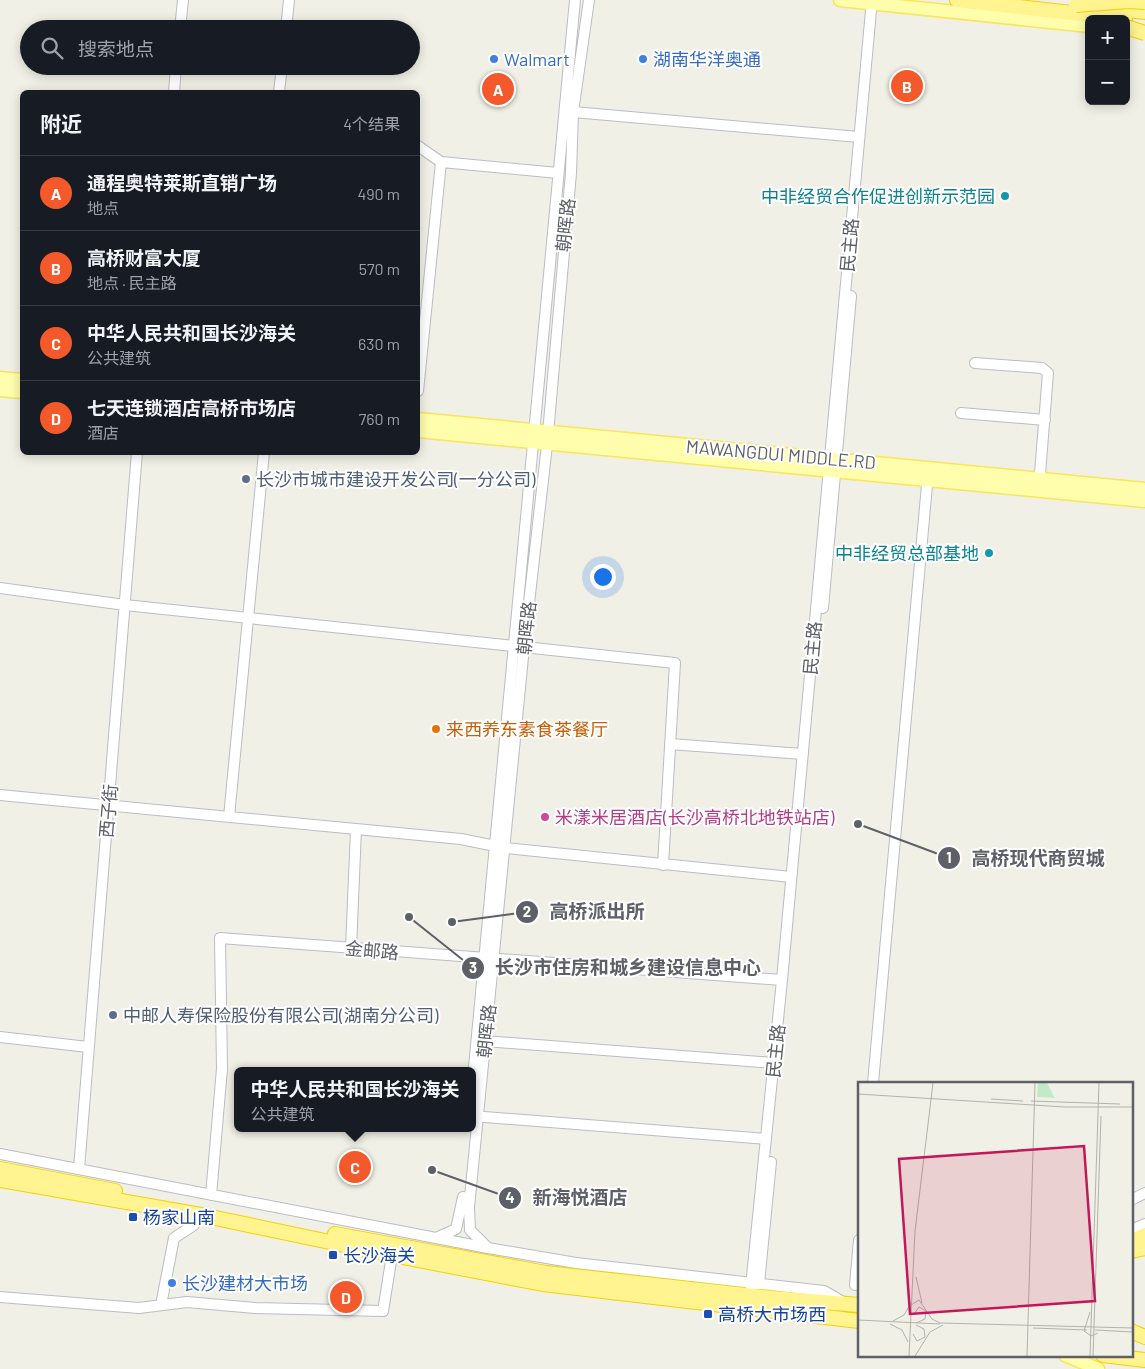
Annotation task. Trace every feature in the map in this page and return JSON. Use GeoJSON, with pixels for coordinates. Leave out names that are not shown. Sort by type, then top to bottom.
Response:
{"type":"FeatureCollection","features":[{"type":"Feature","properties":{"kind":"highway"},"geometry":{"type":"LineString","coordinates":[[957,0],[1145,12]]}},
{"type":"Feature","properties":{"kind":"highway"},"geometry":{"type":"LineString","coordinates":[[1036,0],[1105,15]]}},
{"type":"Feature","properties":{"kind":"highway"},"geometry":{"type":"LineString","coordinates":[[1075,9],[1129,1],[1145,2]]}},
{"type":"Feature","properties":{"kind":"highway"},"geometry":{"type":"LineString","coordinates":[[1075,9],[1087,15]]}},
{"type":"Feature","properties":{"kind":"highway"},"geometry":{"type":"LineString","coordinates":[[1130,20],[1145,21]]}},
{"type":"Feature","properties":{"kind":"highway"},"geometry":{"type":"LineString","coordinates":[[1130,30],[1145,32]]}},
{"type":"Feature","properties":{"kind":"highway"},"geometry":{"type":"LineString","coordinates":[[0,1169],[546,1272],[754,1287],[854,1304]]}},
{"type":"Feature","properties":{"kind":"highway"},"geometry":{"type":"LineString","coordinates":[[0,1180],[202,1215],[392,1255],[544,1284],[858,1321]]}},
{"type":"Feature","properties":{"kind":"highway"},"geometry":{"type":"LineString","coordinates":[[1132,1242],[1145,1235]]}},
{"type":"Feature","properties":{"kind":"highway"},"geometry":{"type":"LineString","coordinates":[[1132,1251],[1145,1248]]}},
{"type":"Feature","properties":{"kind":"highway"},"geometry":{"type":"LineString","coordinates":[[1132,1332],[1145,1338]]}},
{"type":"Feature","properties":{"kind":"highway"},"geometry":{"type":"LineString","coordinates":[[1132,1337],[1145,1338]]}},
{"type":"Feature","properties":{"kind":"highway"},"geometry":{"type":"LineString","coordinates":[[1111,1356],[1145,1360]]}},
{"type":"Feature","properties":{"kind":"main road"},"geometry":{"type":"LineString","coordinates":[[840,0],[875,2],[1085,26]]}},
{"type":"Feature","properties":{"kind":"main road"},"geometry":{"type":"LineString","coordinates":[[0,378],[20,380]]}},
{"type":"Feature","properties":{"kind":"main road"},"geometry":{"type":"LineString","coordinates":[[0,390],[20,392]]}},
{"type":"Feature","properties":{"kind":"main road","name":"MAWANGDUI MIDDLE.RD"},"geometry":{"type":"LineString","coordinates":[[420,419],[541,437]]}},
{"type":"Feature","properties":{"kind":"main road","name":"MAWANGDUI MIDDLE.RD"},"geometry":{"type":"LineString","coordinates":[[420,431],[541,437],[1040,484],[1145,489]]}},
{"type":"Feature","properties":{"kind":"main road","name":"MAWANGDUI MIDDLE.RD"},"geometry":{"type":"LineString","coordinates":[[1040,484],[1145,501]]}},
{"type":"Feature","properties":{"kind":"main road"},"geometry":{"type":"LineString","coordinates":[[1067,1356],[1098,1369]]}},
{"type":"Feature","properties":{"kind":"street"},"geometry":{"type":"LineString","coordinates":[[181,20],[183,0]]}},
{"type":"Feature","properties":{"kind":"street"},"geometry":{"type":"LineString","coordinates":[[287,20],[289,0]]}},
{"type":"Feature","properties":{"kind":"street","name":"朝晖路"},"geometry":{"type":"LineString","coordinates":[[541,437],[558,173],[575,0]]}},
{"type":"Feature","properties":{"kind":"street","name":"朝晖路"},"geometry":{"type":"LineString","coordinates":[[476,1108],[485,1041],[494,844],[519,646],[570,173],[574,112],[589,0]]}},
{"type":"Feature","properties":{"kind":"street","name":"民主路"},"geometry":{"type":"LineString","coordinates":[[754,1287],[766,1139],[832,465],[859,137],[875,2]]}},
{"type":"Feature","properties":{"kind":"street","name":"民主路"},"geometry":{"type":"LineString","coordinates":[[754,1287],[875,2]]}},
{"type":"Feature","properties":{"kind":"street"},"geometry":{"type":"LineString","coordinates":[[174,90],[175,75]]}},
{"type":"Feature","properties":{"kind":"street"},"geometry":{"type":"LineString","coordinates":[[279,90],[281,75]]}},
{"type":"Feature","properties":{"kind":"street"},"geometry":{"type":"LineString","coordinates":[[574,112],[859,137]]}},
{"type":"Feature","properties":{"kind":"street"},"geometry":{"type":"LineString","coordinates":[[420,147],[441,162],[558,173]]}},
{"type":"Feature","properties":{"kind":"street"},"geometry":{"type":"LineString","coordinates":[[420,371],[441,162]]}},
{"type":"Feature","properties":{"kind":"street"},"geometry":{"type":"LineString","coordinates":[[975,363],[1046,370],[1049,379],[1040,484]]}},
{"type":"Feature","properties":{"kind":"street"},"geometry":{"type":"LineString","coordinates":[[961,413],[1046,420]]}},
{"type":"Feature","properties":{"kind":"street","name":"西子街"},"geometry":{"type":"LineString","coordinates":[[79,1169],[137,455]]}},
{"type":"Feature","properties":{"kind":"street"},"geometry":{"type":"LineString","coordinates":[[229,817],[264,455]]}},
{"type":"Feature","properties":{"kind":"street"},"geometry":{"type":"LineString","coordinates":[[873,1082],[928,474]]}},
{"type":"Feature","properties":{"kind":"street"},"geometry":{"type":"LineString","coordinates":[[0,588],[125,605],[249,616],[675,663],[663,865]]}},
{"type":"Feature","properties":{"kind":"street","name":"朝晖路"},"geometry":{"type":"LineString","coordinates":[[475,1067],[505,848],[519,646]]}},
{"type":"Feature","properties":{"kind":"street"},"geometry":{"type":"LineString","coordinates":[[670,744],[803,754]]}},
{"type":"Feature","properties":{"kind":"street"},"geometry":{"type":"LineString","coordinates":[[0,795],[356,829],[494,844],[505,848],[792,877]]}},
{"type":"Feature","properties":{"kind":"street"},"geometry":{"type":"LineString","coordinates":[[351,948],[356,829]]}},
{"type":"Feature","properties":{"kind":"street","name":"金邮路"},"geometry":{"type":"LineString","coordinates":[[211,1195],[222,1069],[220,938],[782,980]]}},
{"type":"Feature","properties":{"kind":"street"},"geometry":{"type":"LineString","coordinates":[[0,1037],[88,1047]]}},
{"type":"Feature","properties":{"kind":"street"},"geometry":{"type":"LineString","coordinates":[[485,1041],[774,1063]]}},
{"type":"Feature","properties":{"kind":"street"},"geometry":{"type":"LineString","coordinates":[[476,1116],[766,1139]]}},
{"type":"Feature","properties":{"kind":"street"},"geometry":{"type":"LineString","coordinates":[[436,1238],[456,1229],[462,1209],[469,1132]]}},
{"type":"Feature","properties":{"kind":"street","name":"朝晖路"},"geometry":{"type":"LineString","coordinates":[[474,1132],[468,1207],[470,1230],[488,1248]]}},
{"type":"Feature","properties":{"kind":"street"},"geometry":{"type":"LineString","coordinates":[[0,1154],[488,1248],[576,1263],[754,1287]]}},
{"type":"Feature","properties":{"kind":"street"},"geometry":{"type":"LineString","coordinates":[[1132,1200],[1145,1193]]}},
{"type":"Feature","properties":{"kind":"street"},"geometry":{"type":"LineString","coordinates":[[1132,1230],[1145,1224]]}},
{"type":"Feature","properties":{"kind":"street"},"geometry":{"type":"LineString","coordinates":[[161,1305],[174,1238],[194,1225]]}},
{"type":"Feature","properties":{"kind":"street"},"geometry":{"type":"LineString","coordinates":[[0,1297],[139,1308],[187,1302],[255,1308],[383,1311],[392,1255]]}},
{"type":"Feature","properties":{"kind":"street"},"geometry":{"type":"LineString","coordinates":[[854,1304],[858,1264]]}},
{"type":"Feature","properties":{"kind":"place","name":"Walmart"},"geometry":{"type":"Point","coordinates":[494,59]}},
{"type":"Feature","properties":{"kind":"place","name":"湖南华洋奥通"},"geometry":{"type":"Point","coordinates":[643,59]}},
{"type":"Feature","properties":{"kind":"place","name":"高桥财富大厦"},"geometry":{"type":"Point","coordinates":[907,86]}},
{"type":"Feature","properties":{"kind":"place","name":"通程奥特莱斯直销广场"},"geometry":{"type":"Point","coordinates":[498,89]}},
{"type":"Feature","properties":{"kind":"place","name":"中非经贸合作促进创新示范园"},"geometry":{"type":"Point","coordinates":[1005,196]}},
{"type":"Feature","properties":{"kind":"place","name":"长沙市城市建设开发公司(一分公司)"},"geometry":{"type":"Point","coordinates":[246,479]}},
{"type":"Feature","properties":{"kind":"place","name":"中非经贸总部基地"},"geometry":{"type":"Point","coordinates":[989,553]}},
{"type":"Feature","properties":{"kind":"place","name":"来西养东素食茶餐厅"},"geometry":{"type":"Point","coordinates":[436,729]}},
{"type":"Feature","properties":{"kind":"place","name":"米漾米居酒店(长沙高桥北地铁站店)"},"geometry":{"type":"Point","coordinates":[545,817]}},
{"type":"Feature","properties":{"kind":"place","name":"高桥现代商贸城"},"geometry":{"type":"Point","coordinates":[858,824]}},
{"type":"Feature","properties":{"kind":"place","name":"长沙市住房和城乡建设信息中心"},"geometry":{"type":"Point","coordinates":[409,917]}},
{"type":"Feature","properties":{"kind":"place","name":"高桥派出所"},"geometry":{"type":"Point","coordinates":[452,922]}},
{"type":"Feature","properties":{"kind":"place","name":"中邮人寿保险股份有限公司(湖南分公司)"},"geometry":{"type":"Point","coordinates":[113,1015]}},
{"type":"Feature","properties":{"kind":"place","name":"中华人民共和国长沙海关"},"geometry":{"type":"Point","coordinates":[355,1167]}},
{"type":"Feature","properties":{"kind":"place","name":"新海悦酒店"},"geometry":{"type":"Point","coordinates":[432,1170]}},
{"type":"Feature","properties":{"kind":"place","name":"杨家山南"},"geometry":{"type":"Point","coordinates":[133,1217]}},
{"type":"Feature","properties":{"kind":"place","name":"长沙海关"},"geometry":{"type":"Point","coordinates":[333,1255]}},
{"type":"Feature","properties":{"kind":"place","name":"长沙建材大市场"},"geometry":{"type":"Point","coordinates":[172,1283]}},
{"type":"Feature","properties":{"kind":"place","name":"七天连锁酒店高桥市场店"},"geometry":{"type":"Point","coordinates":[346,1297]}},
{"type":"Feature","properties":{"kind":"place","name":"高桥大市场西"},"geometry":{"type":"Point","coordinates":[708,1314]}}]}
